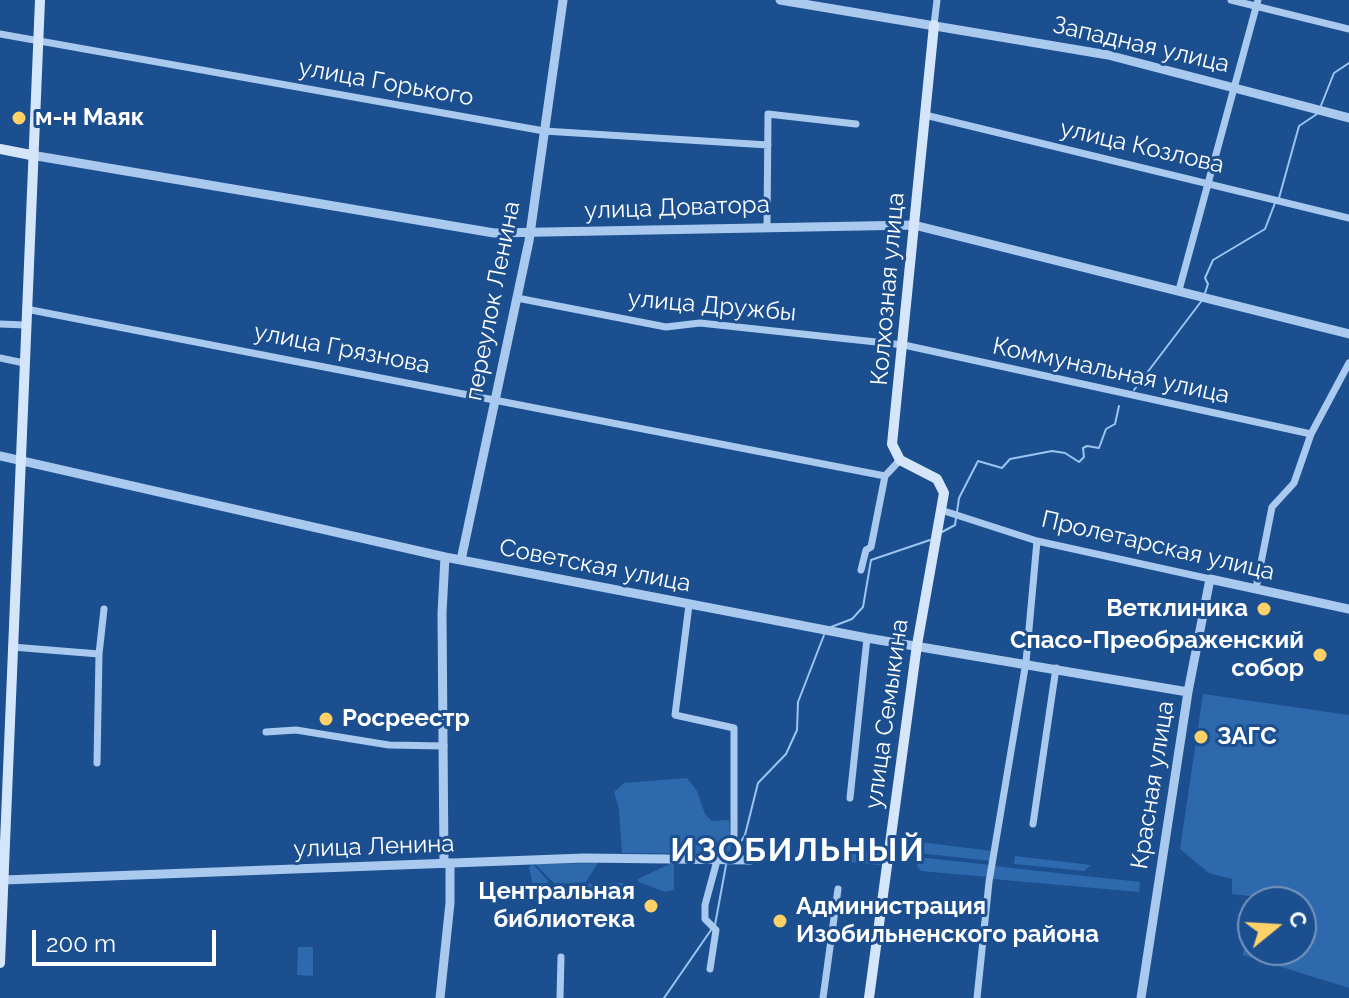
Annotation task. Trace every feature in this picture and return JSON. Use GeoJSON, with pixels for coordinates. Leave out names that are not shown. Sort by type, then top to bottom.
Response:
{"type":"FeatureCollection","features":[{"type":"Feature","properties":{"kind":"main road"},"geometry":{"type":"LineString","coordinates":[[0,963],[4,774],[40,0]]}},
{"type":"Feature","properties":{"kind":"main road","name":"Колхозная улица"},"geometry":{"type":"LineString","coordinates":[[900,460],[892,444],[934,25]]}},
{"type":"Feature","properties":{"kind":"main road","name":"улица Доватора"},"geometry":{"type":"LineString","coordinates":[[0,149],[31,155]]}},
{"type":"Feature","properties":{"kind":"main road","name":"улица Семыкина"},"geometry":{"type":"LineString","coordinates":[[869,998],[917,645],[937,528],[954,512],[937,479],[900,460]]}},
{"type":"Feature","properties":{"kind":"street","name":"переулок Ленина"},"geometry":{"type":"LineString","coordinates":[[461,560],[529,233],[563,0]]}},
{"type":"Feature","properties":{"kind":"street","name":"Западная улица"},"geometry":{"type":"LineString","coordinates":[[780,0],[1108,55],[1349,118]]}},
{"type":"Feature","properties":{"kind":"street","name":"Колхозная улица"},"geometry":{"type":"LineString","coordinates":[[934,25],[937,0]]}},
{"type":"Feature","properties":{"kind":"street"},"geometry":{"type":"LineString","coordinates":[[1231,0],[1258,3],[1349,29]]}},
{"type":"Feature","properties":{"kind":"street"},"geometry":{"type":"LineString","coordinates":[[1179,290],[1258,3]]}},
{"type":"Feature","properties":{"kind":"street","name":"улица Горького"},"geometry":{"type":"LineString","coordinates":[[0,34],[544,131],[768,145]]}},
{"type":"Feature","properties":{"kind":"street"},"geometry":{"type":"LineString","coordinates":[[767,225],[768,114],[856,124]]}},
{"type":"Feature","properties":{"kind":"street","name":"улица Козлова"},"geometry":{"type":"LineString","coordinates":[[925,115],[1349,218]]}},
{"type":"Feature","properties":{"kind":"street","name":"улица Доватора"},"geometry":{"type":"LineString","coordinates":[[31,155],[494,233],[767,225],[914,225],[1349,334]]}},
{"type":"Feature","properties":{"kind":"street","name":"улица Дружбы"},"geometry":{"type":"LineString","coordinates":[[517,298],[666,327],[700,323],[904,345]]}},
{"type":"Feature","properties":{"kind":"street","name":"улица Грязнова"},"geometry":{"type":"LineString","coordinates":[[26,309],[885,476]]}},
{"type":"Feature","properties":{"kind":"street"},"geometry":{"type":"LineString","coordinates":[[0,324],[25,325]]}},
{"type":"Feature","properties":{"kind":"street","name":"Коммунальная улица"},"geometry":{"type":"LineString","coordinates":[[904,345],[1311,434]]}},
{"type":"Feature","properties":{"kind":"street"},"geometry":{"type":"LineString","coordinates":[[0,358],[24,363]]}},
{"type":"Feature","properties":{"kind":"street"},"geometry":{"type":"LineString","coordinates":[[1256,588],[1272,507],[1294,483],[1311,434],[1349,363]]}},
{"type":"Feature","properties":{"kind":"street","name":"Советская улица"},"geometry":{"type":"LineString","coordinates":[[0,456],[445,557],[867,638],[1026,662],[1188,692]]}},
{"type":"Feature","properties":{"kind":"street"},"geometry":{"type":"LineString","coordinates":[[861,570],[866,550],[871,547],[885,476],[900,460]]}},
{"type":"Feature","properties":{"kind":"street","name":"Пролетарская улица"},"geometry":{"type":"LineString","coordinates":[[954,512],[1037,541],[1349,609]]}},
{"type":"Feature","properties":{"kind":"street"},"geometry":{"type":"LineString","coordinates":[[977,998],[989,882],[1026,662],[1037,541]]}},
{"type":"Feature","properties":{"kind":"street"},"geometry":{"type":"LineString","coordinates":[[440,998],[447,863],[442,613],[445,557]]}},
{"type":"Feature","properties":{"kind":"street","name":"Красная улица"},"geometry":{"type":"LineString","coordinates":[[1141,998],[1188,692],[1210,579]]}},
{"type":"Feature","properties":{"kind":"street"},"geometry":{"type":"LineString","coordinates":[[689,605],[675,715],[734,728],[734,840]]}},
{"type":"Feature","properties":{"kind":"street"},"geometry":{"type":"LineString","coordinates":[[97,763],[99,654],[104,609]]}},
{"type":"Feature","properties":{"kind":"street"},"geometry":{"type":"LineString","coordinates":[[850,798],[867,638]]}},
{"type":"Feature","properties":{"kind":"street"},"geometry":{"type":"LineString","coordinates":[[12,647],[99,654]]}},
{"type":"Feature","properties":{"kind":"street"},"geometry":{"type":"LineString","coordinates":[[1033,824],[1056,668]]}},
{"type":"Feature","properties":{"kind":"street"},"geometry":{"type":"LineString","coordinates":[[266,732],[296,730],[389,745],[444,746]]}},
{"type":"Feature","properties":{"kind":"street"},"geometry":{"type":"LineString","coordinates":[[710,969],[716,930],[705,919],[705,905],[726,858]]}},
{"type":"Feature","properties":{"kind":"street","name":"улица Ленина"},"geometry":{"type":"LineString","coordinates":[[2,880],[21,882],[447,863],[750,860]]}},
{"type":"Feature","properties":{"kind":"street"},"geometry":{"type":"LineString","coordinates":[[823,998],[838,889]]}},
{"type":"Feature","properties":{"kind":"street"},"geometry":{"type":"LineString","coordinates":[[560,998],[561,957]]}},
{"type":"Feature","properties":{"kind":"shaded area"},"geometry":{"type":"Polygon","coordinates":[[[1203,694],[1349,715],[1349,988],[1278,966],[1317,966],[1317,886],[1237,886],[1237,895],[1232,894],[1232,879],[1209,873],[1180,849],[1203,694]]]}},
{"type":"Feature","properties":{"kind":"shaded area"},"geometry":{"type":"Polygon","coordinates":[[[687,778],[697,791],[705,814],[712,821],[729,820],[731,850],[725,854],[622,853],[619,809],[614,792],[624,783],[687,778]]]}},
{"type":"Feature","properties":{"kind":"shaded area"},"geometry":{"type":"Polygon","coordinates":[[[920,842],[992,851],[991,861],[918,853],[920,842]]]}},
{"type":"Feature","properties":{"kind":"shaded area"},"geometry":{"type":"Polygon","coordinates":[[[845,849],[883,853],[881,865],[844,862],[845,849]]]}},
{"type":"Feature","properties":{"kind":"shaded area"},"geometry":{"type":"Polygon","coordinates":[[[1015,856],[1091,865],[1084,871],[1014,864],[1015,856]]]}},
{"type":"Feature","properties":{"kind":"shaded area"},"geometry":{"type":"Polygon","coordinates":[[[918,857],[990,865],[988,877],[921,871],[917,866],[918,857]]]}},
{"type":"Feature","properties":{"kind":"shaded area"},"geometry":{"type":"Polygon","coordinates":[[[674,862],[674,890],[666,892],[638,882],[638,879],[674,862]]]}},
{"type":"Feature","properties":{"kind":"shaded area"},"geometry":{"type":"Polygon","coordinates":[[[598,863],[586,882],[555,884],[535,864],[598,863]]]}},
{"type":"Feature","properties":{"kind":"shaded area"},"geometry":{"type":"Polygon","coordinates":[[[533,864],[548,881],[548,890],[537,902],[529,867],[533,864]]]}},
{"type":"Feature","properties":{"kind":"shaded area"},"geometry":{"type":"Polygon","coordinates":[[[994,866],[1140,882],[1139,892],[993,879],[994,866]]]}},
{"type":"Feature","properties":{"kind":"shaded area"},"geometry":{"type":"Polygon","coordinates":[[[623,883],[630,894],[574,899],[585,884],[623,883]]]}},
{"type":"Feature","properties":{"kind":"shaded area"},"geometry":{"type":"Polygon","coordinates":[[[298,947],[313,947],[313,976],[297,975],[298,947]]]}},
{"type":"Feature","properties":{"kind":"waterway"},"geometry":{"type":"LineString","coordinates":[[1320,108],[1334,73],[1349,63]]}},
{"type":"Feature","properties":{"kind":"waterway"},"geometry":{"type":"LineString","coordinates":[[1279,198],[1299,126],[1317,114]]}},
{"type":"Feature","properties":{"kind":"waterway"},"geometry":{"type":"LineString","coordinates":[[1205,293],[1208,284],[1205,278],[1213,260],[1265,229],[1275,203]]}},
{"type":"Feature","properties":{"kind":"waterway"},"geometry":{"type":"LineString","coordinates":[[1134,390],[1203,299]]}},
{"type":"Feature","properties":{"kind":"waterway"},"geometry":{"type":"LineString","coordinates":[[957,512],[959,498],[978,461],[1002,468],[1010,459],[1052,451],[1065,453],[1079,462],[1084,457],[1083,448],[1099,448],[1106,429],[1115,424],[1119,406]]}},
{"type":"Feature","properties":{"kind":"waterway"},"geometry":{"type":"LineString","coordinates":[[942,532],[955,525],[956,518]]}},
{"type":"Feature","properties":{"kind":"waterway"},"geometry":{"type":"LineString","coordinates":[[831,627],[852,619],[863,607],[871,560],[930,540]]}},
{"type":"Feature","properties":{"kind":"waterway"},"geometry":{"type":"LineString","coordinates":[[732,856],[745,835],[758,783],[786,754],[797,730],[798,702],[824,635]]}},
{"type":"Feature","properties":{"kind":"waterway"},"geometry":{"type":"LineString","coordinates":[[715,925],[726,865]]}},
{"type":"Feature","properties":{"kind":"waterway"},"geometry":{"type":"LineString","coordinates":[[664,998],[711,930]]}},
{"type":"Feature","properties":{"kind":"place","name":"м-н Маяк"},"geometry":{"type":"Point","coordinates":[19,118]}},
{"type":"Feature","properties":{"kind":"place","name":"Ветклиника"},"geometry":{"type":"Point","coordinates":[1264,609]}},
{"type":"Feature","properties":{"kind":"place","name":"Спасо-Преображенский собор"},"geometry":{"type":"Point","coordinates":[1320,655]}},
{"type":"Feature","properties":{"kind":"place","name":"Росреестр"},"geometry":{"type":"Point","coordinates":[326,719]}},
{"type":"Feature","properties":{"kind":"place","name":"ЗАГС"},"geometry":{"type":"Point","coordinates":[1201,737]}},
{"type":"Feature","properties":{"kind":"place","name":"Центральная библиотека"},"geometry":{"type":"Point","coordinates":[651,906]}},
{"type":"Feature","properties":{"kind":"place","name":"Администрация Изобильненского района"},"geometry":{"type":"Point","coordinates":[780,921]}},
{"type":"Feature","properties":{"kind":"district","name":"ИЗОБИЛЬНЫЙ"},"geometry":{"type":"Point","coordinates":[798,851]}}]}
